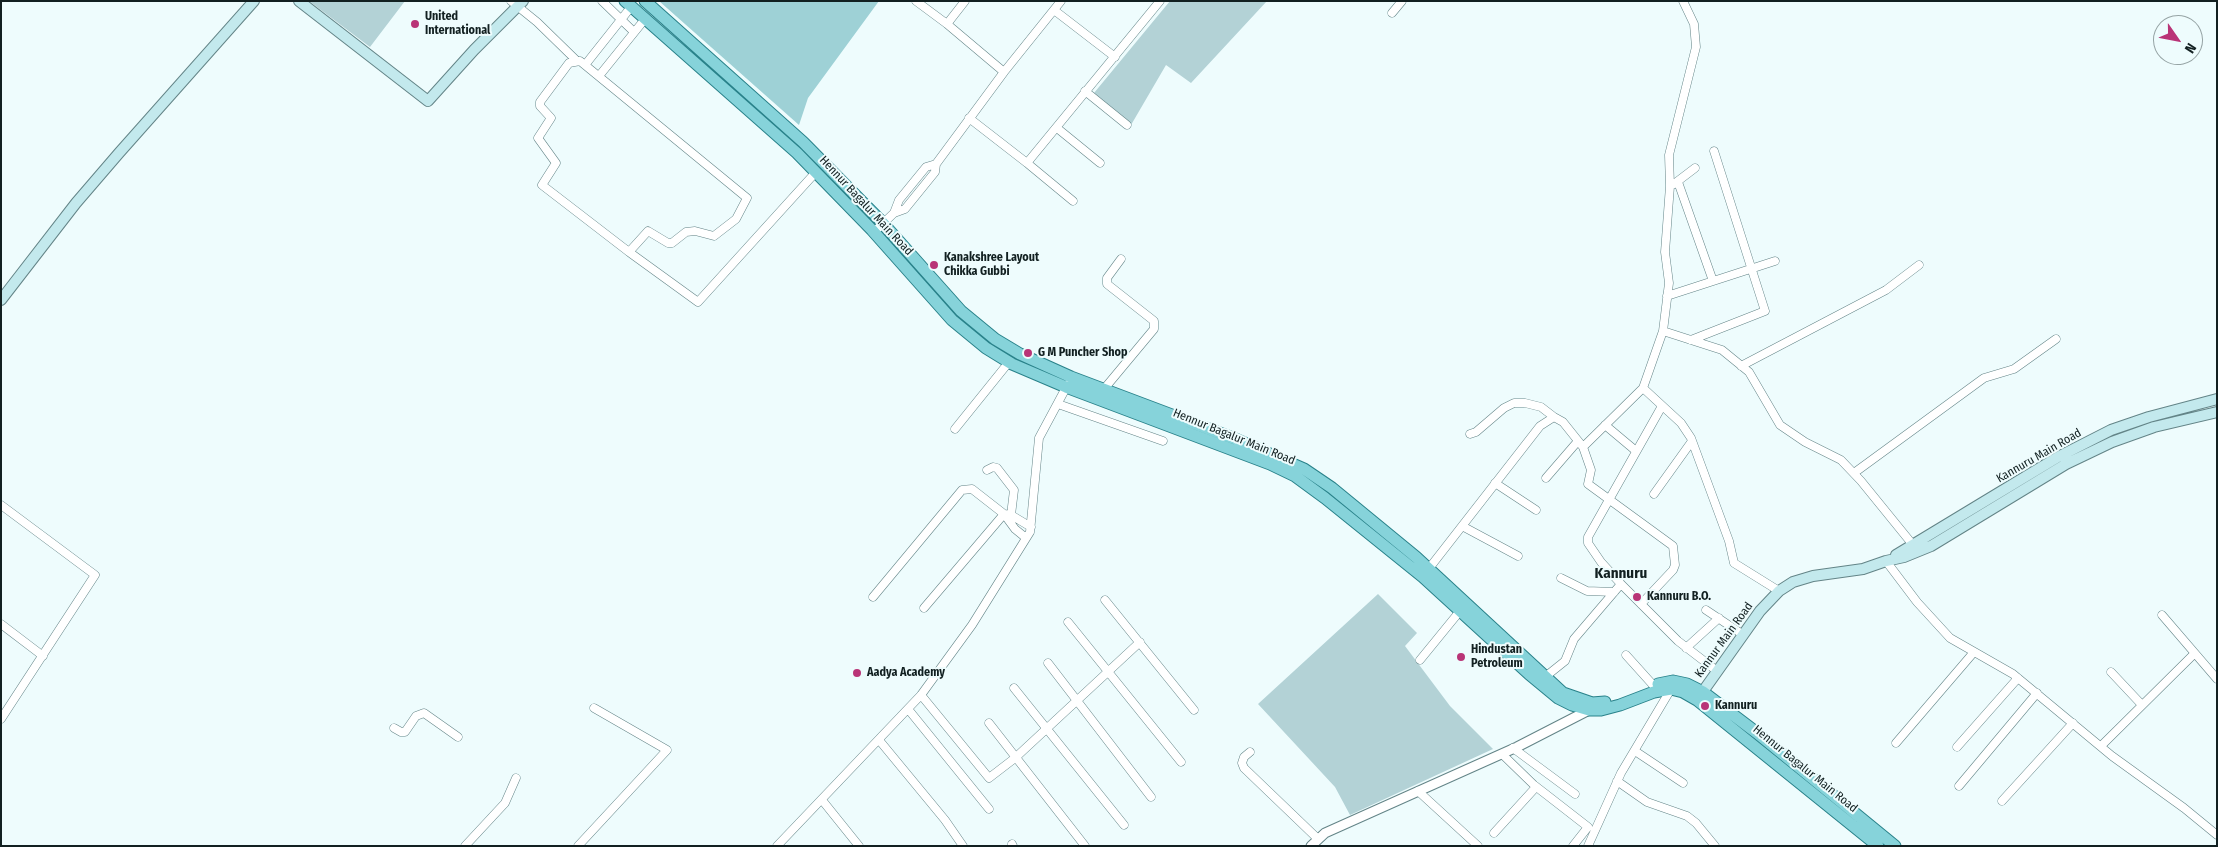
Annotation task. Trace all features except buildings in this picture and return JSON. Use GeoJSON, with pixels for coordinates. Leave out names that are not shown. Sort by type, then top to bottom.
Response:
{"type":"FeatureCollection","features":[{"type":"Feature","properties":{"kind":"main road"},"geometry":{"type":"LineString","coordinates":[[1,300],[76,204],[119,153],[254,1]]}},
{"type":"Feature","properties":{"kind":"main road"},"geometry":{"type":"LineString","coordinates":[[298,1],[428,101],[517,3]]}},
{"type":"Feature","properties":{"kind":"main road","name":"Hennur Bagalur Main Road"},"geometry":{"type":"LineString","coordinates":[[645,1],[803,142],[883,223],[961,311],[995,339],[1069,382],[1104,389],[1265,451],[1304,469],[1332,488],[1426,573],[1558,698],[1572,706],[1591,706],[1620,705],[1654,692],[1671,689],[1700,696],[1757,733],[1895,846]]}},
{"type":"Feature","properties":{"kind":"main road","name":"Hennur Bagalur Main Road"},"geometry":{"type":"LineString","coordinates":[[628,4],[797,153],[874,232],[952,320],[986,348],[1009,362],[1069,382],[1295,476],[1426,573],[1460,611],[1482,626],[1564,693],[1591,706],[1673,681],[1687,684],[1878,846]]}},
{"type":"Feature","properties":{"kind":"main road","name":"Kannuru Main Road"},"geometry":{"type":"LineString","coordinates":[[1886,561],[2058,457],[2111,430],[2148,417],[2217,399]]}},
{"type":"Feature","properties":{"kind":"main road"},"geometry":{"type":"LineString","coordinates":[[1886,561],[1904,557],[1931,546],[2066,464],[2112,442],[2154,427],[2217,412]]}},
{"type":"Feature","properties":{"kind":"main road","name":"Kannur Main Road"},"geometry":{"type":"LineString","coordinates":[[1700,696],[1742,634],[1779,591],[1793,582],[1813,576],[1863,569],[1886,561]]}},
{"type":"Feature","properties":{"kind":"street"},"geometry":{"type":"LineString","coordinates":[[602,1],[633,31]]}},
{"type":"Feature","properties":{"kind":"street"},"geometry":{"type":"LineString","coordinates":[[916,1],[947,24],[1004,72]]}},
{"type":"Feature","properties":{"kind":"street"},"geometry":{"type":"LineString","coordinates":[[947,24],[964,1]]}},
{"type":"Feature","properties":{"kind":"street"},"geometry":{"type":"LineString","coordinates":[[874,232],[894,213],[899,200],[926,167],[936,164],[1004,72],[1061,1]]}},
{"type":"Feature","properties":{"kind":"street"},"geometry":{"type":"LineString","coordinates":[[1027,163],[1160,1]]}},
{"type":"Feature","properties":{"kind":"street"},"geometry":{"type":"LineString","coordinates":[[1392,13],[1402,1]]}},
{"type":"Feature","properties":{"kind":"street"},"geometry":{"type":"LineString","coordinates":[[1546,478],[1581,444],[1606,425],[1643,388],[1663,331],[1669,283],[1665,252],[1670,186],[1669,155],[1696,47],[1694,24],[1683,1]]}},
{"type":"Feature","properties":{"kind":"street"},"geometry":{"type":"LineString","coordinates":[[517,3],[576,60],[599,76],[747,198],[736,219],[714,236],[695,230],[686,232],[672,243],[668,243],[648,231],[629,252]]}},
{"type":"Feature","properties":{"kind":"street"},"geometry":{"type":"LineString","coordinates":[[585,65],[621,19],[628,4]]}},
{"type":"Feature","properties":{"kind":"street"},"geometry":{"type":"LineString","coordinates":[[1054,10],[1115,57]]}},
{"type":"Feature","properties":{"kind":"street"},"geometry":{"type":"LineString","coordinates":[[599,76],[633,31],[645,19]]}},
{"type":"Feature","properties":{"kind":"street"},"geometry":{"type":"LineString","coordinates":[[576,60],[569,63],[540,102],[540,106],[551,118],[538,138],[556,163],[542,185],[698,302],[816,172]]}},
{"type":"Feature","properties":{"kind":"street"},"geometry":{"type":"LineString","coordinates":[[1085,91],[1127,125]]}},
{"type":"Feature","properties":{"kind":"street"},"geometry":{"type":"LineString","coordinates":[[969,118],[1073,201]]}},
{"type":"Feature","properties":{"kind":"street"},"geometry":{"type":"LineString","coordinates":[[1057,128],[1100,163]]}},
{"type":"Feature","properties":{"kind":"street"},"geometry":{"type":"LineString","coordinates":[[1691,340],[1765,311],[1714,152]]}},
{"type":"Feature","properties":{"kind":"street"},"geometry":{"type":"LineString","coordinates":[[1670,186],[1695,168]]}},
{"type":"Feature","properties":{"kind":"street"},"geometry":{"type":"LineString","coordinates":[[1678,182],[1713,281]]}},
{"type":"Feature","properties":{"kind":"street"},"geometry":{"type":"LineString","coordinates":[[1104,389],[1154,329],[1154,321],[1107,284],[1107,278],[1121,259]]}},
{"type":"Feature","properties":{"kind":"street"},"geometry":{"type":"LineString","coordinates":[[1667,296],[1775,261]]}},
{"type":"Feature","properties":{"kind":"street"},"geometry":{"type":"LineString","coordinates":[[1741,366],[1886,290],[1919,265]]}},
{"type":"Feature","properties":{"kind":"street"},"geometry":{"type":"LineString","coordinates":[[1663,331],[1722,350],[1749,372],[1780,425],[1805,442],[1841,460],[1854,473],[1913,545]]}},
{"type":"Feature","properties":{"kind":"street"},"geometry":{"type":"LineString","coordinates":[[1854,473],[1984,378],[2014,369],[2056,339]]}},
{"type":"Feature","properties":{"kind":"street"},"geometry":{"type":"LineString","coordinates":[[955,429],[1009,362]]}},
{"type":"Feature","properties":{"kind":"street"},"geometry":{"type":"LineString","coordinates":[[777,846],[908,710],[972,625],[1031,527],[1039,438],[1069,382]]}},
{"type":"Feature","properties":{"kind":"street"},"geometry":{"type":"LineString","coordinates":[[1643,388],[1681,423],[1692,441],[1729,541],[1734,563],[1779,591]]}},
{"type":"Feature","properties":{"kind":"street"},"geometry":{"type":"LineString","coordinates":[[1470,434],[1476,432],[1504,408],[1514,403],[1526,403],[1541,407],[1563,422],[1581,444],[1591,470],[1588,484],[1673,546],[1675,565],[1673,570],[1641,604]]}},
{"type":"Feature","properties":{"kind":"street"},"geometry":{"type":"LineString","coordinates":[[1058,404],[1163,441]]}},
{"type":"Feature","properties":{"kind":"street"},"geometry":{"type":"LineString","coordinates":[[1662,406],[1588,537],[1588,544],[1621,584],[1686,648],[1716,672]]}},
{"type":"Feature","properties":{"kind":"street"},"geometry":{"type":"LineString","coordinates":[[1426,573],[1540,426],[1554,417]]}},
{"type":"Feature","properties":{"kind":"street"},"geometry":{"type":"LineString","coordinates":[[1606,425],[1636,451]]}},
{"type":"Feature","properties":{"kind":"street"},"geometry":{"type":"LineString","coordinates":[[1654,494],[1692,441]]}},
{"type":"Feature","properties":{"kind":"street"},"geometry":{"type":"LineString","coordinates":[[924,608],[1007,515],[1014,490],[997,468],[993,467],[987,470]]}},
{"type":"Feature","properties":{"kind":"street"},"geometry":{"type":"LineString","coordinates":[[1495,483],[1536,510]]}},
{"type":"Feature","properties":{"kind":"street"},"geometry":{"type":"LineString","coordinates":[[873,597],[962,490],[969,488],[975,490],[1007,515],[1031,527]]}},
{"type":"Feature","properties":{"kind":"street"},"geometry":{"type":"LineString","coordinates":[[1,505],[95,575],[1,719]]}},
{"type":"Feature","properties":{"kind":"street"},"geometry":{"type":"LineString","coordinates":[[1007,515],[1015,529],[1026,538]]}},
{"type":"Feature","properties":{"kind":"street"},"geometry":{"type":"LineString","coordinates":[[1462,526],[1518,556]]}},
{"type":"Feature","properties":{"kind":"street"},"geometry":{"type":"LineString","coordinates":[[1886,561],[1917,602],[1950,638],[2018,678],[2101,746],[2217,835]]}},
{"type":"Feature","properties":{"kind":"street"},"geometry":{"type":"LineString","coordinates":[[1561,578],[1587,591],[1614,592]]}},
{"type":"Feature","properties":{"kind":"street"},"geometry":{"type":"LineString","coordinates":[[1545,677],[1565,661],[1574,639],[1621,584]]}},
{"type":"Feature","properties":{"kind":"street"},"geometry":{"type":"LineString","coordinates":[[1104,600],[1194,710]]}},
{"type":"Feature","properties":{"kind":"street"},"geometry":{"type":"LineString","coordinates":[[1706,610],[1742,634]]}},
{"type":"Feature","properties":{"kind":"street"},"geometry":{"type":"LineString","coordinates":[[1420,660],[1460,611]]}},
{"type":"Feature","properties":{"kind":"street"},"geometry":{"type":"LineString","coordinates":[[2162,615],[2217,679]]}},
{"type":"Feature","properties":{"kind":"street"},"geometry":{"type":"LineString","coordinates":[[1686,648],[1719,618]]}},
{"type":"Feature","properties":{"kind":"street"},"geometry":{"type":"LineString","coordinates":[[1068,622],[1182,762]]}},
{"type":"Feature","properties":{"kind":"street"},"geometry":{"type":"LineString","coordinates":[[1,624],[43,656]]}},
{"type":"Feature","properties":{"kind":"street"},"geometry":{"type":"LineString","coordinates":[[921,695],[989,778],[1015,758],[1140,642]]}},
{"type":"Feature","properties":{"kind":"street"},"geometry":{"type":"LineString","coordinates":[[1896,743],[1974,652]]}},
{"type":"Feature","properties":{"kind":"street"},"geometry":{"type":"LineString","coordinates":[[1626,654],[1653,686]]}},
{"type":"Feature","properties":{"kind":"street"},"geometry":{"type":"LineString","coordinates":[[2101,746],[2194,654]]}},
{"type":"Feature","properties":{"kind":"street"},"geometry":{"type":"LineString","coordinates":[[1048,662],[1151,797]]}},
{"type":"Feature","properties":{"kind":"street"},"geometry":{"type":"LineString","coordinates":[[2111,672],[2142,705]]}},
{"type":"Feature","properties":{"kind":"street"},"geometry":{"type":"LineString","coordinates":[[1957,747],[2018,678]]}},
{"type":"Feature","properties":{"kind":"street"},"geometry":{"type":"LineString","coordinates":[[1014,688],[1124,825]]}},
{"type":"Feature","properties":{"kind":"street"},"geometry":{"type":"LineString","coordinates":[[1588,846],[1617,782],[1671,689]]}},
{"type":"Feature","properties":{"kind":"street"},"geometry":{"type":"LineString","coordinates":[[1959,786],[2037,694]]}},
{"type":"Feature","properties":{"kind":"street"},"geometry":{"type":"LineString","coordinates":[[1250,752],[1244,757],[1242,763],[1244,768],[1314,843],[1325,833],[1502,754],[1591,706]]}},
{"type":"Feature","properties":{"kind":"street"},"geometry":{"type":"LineString","coordinates":[[578,846],[667,750],[594,708]]}},
{"type":"Feature","properties":{"kind":"street"},"geometry":{"type":"LineString","coordinates":[[908,710],[989,809]]}},
{"type":"Feature","properties":{"kind":"street"},"geometry":{"type":"LineString","coordinates":[[394,728],[405,732],[416,716],[424,713],[458,737]]}},
{"type":"Feature","properties":{"kind":"street"},"geometry":{"type":"LineString","coordinates":[[989,723],[1085,846]]}},
{"type":"Feature","properties":{"kind":"street"},"geometry":{"type":"LineString","coordinates":[[2002,801],[2073,723]]}},
{"type":"Feature","properties":{"kind":"street"},"geometry":{"type":"LineString","coordinates":[[879,740],[945,820],[963,846]]}},
{"type":"Feature","properties":{"kind":"street"},"geometry":{"type":"LineString","coordinates":[[1513,748],[1575,794]]}},
{"type":"Feature","properties":{"kind":"street"},"geometry":{"type":"LineString","coordinates":[[1635,751],[1682,783]]}},
{"type":"Feature","properties":{"kind":"street"},"geometry":{"type":"LineString","coordinates":[[1502,754],[1536,787],[1588,827],[1573,846]]}},
{"type":"Feature","properties":{"kind":"street"},"geometry":{"type":"LineString","coordinates":[[470,844],[505,803],[516,778]]}},
{"type":"Feature","properties":{"kind":"street"},"geometry":{"type":"LineString","coordinates":[[1617,782],[1647,802],[1692,819],[1715,846]]}},
{"type":"Feature","properties":{"kind":"street"},"geometry":{"type":"LineString","coordinates":[[1494,833],[1536,787]]}},
{"type":"Feature","properties":{"kind":"street"},"geometry":{"type":"LineString","coordinates":[[1418,791],[1478,846]]}},
{"type":"Feature","properties":{"kind":"street"},"geometry":{"type":"LineString","coordinates":[[822,800],[859,846]]}},
{"type":"Feature","properties":{"kind":"shaded area"},"geometry":{"type":"Polygon","coordinates":[[[309,1],[405,1],[370,47],[309,1]]]}},
{"type":"Feature","properties":{"kind":"shaded area"},"geometry":{"type":"Polygon","coordinates":[[[659,1],[879,1],[808,98],[799,125],[659,1]]]}},
{"type":"Feature","properties":{"kind":"shaded area"},"geometry":{"type":"Polygon","coordinates":[[[1170,1],[1267,1],[1191,83],[1166,65],[1131,125],[1094,93],[1170,1]]]}},
{"type":"Feature","properties":{"kind":"shaded area"},"geometry":{"type":"Polygon","coordinates":[[[1378,594],[1417,633],[1405,646],[1450,706],[1493,749],[1350,815],[1335,787],[1258,704],[1378,594]]]}},
{"type":"Feature","properties":{"kind":"place","name":"United International"},"geometry":{"type":"Point","coordinates":[415,24]}},
{"type":"Feature","properties":{"kind":"place","name":"Kanakshree Layout Chikka Gubbi"},"geometry":{"type":"Point","coordinates":[934,265]}},
{"type":"Feature","properties":{"kind":"place","name":"G M Puncher Shop"},"geometry":{"type":"Point","coordinates":[1028,353]}},
{"type":"Feature","properties":{"kind":"place","name":"Kannuru B.O."},"geometry":{"type":"Point","coordinates":[1637,597]}},
{"type":"Feature","properties":{"kind":"place","name":"Hindustan Petroleum"},"geometry":{"type":"Point","coordinates":[1461,657]}},
{"type":"Feature","properties":{"kind":"place","name":"Aadya Academy"},"geometry":{"type":"Point","coordinates":[857,673]}},
{"type":"Feature","properties":{"kind":"place","name":"Kannuru"},"geometry":{"type":"Point","coordinates":[1705,706]}},
{"type":"Feature","properties":{"kind":"district","name":"Kannuru"},"geometry":{"type":"Point","coordinates":[1621,574]}}]}
